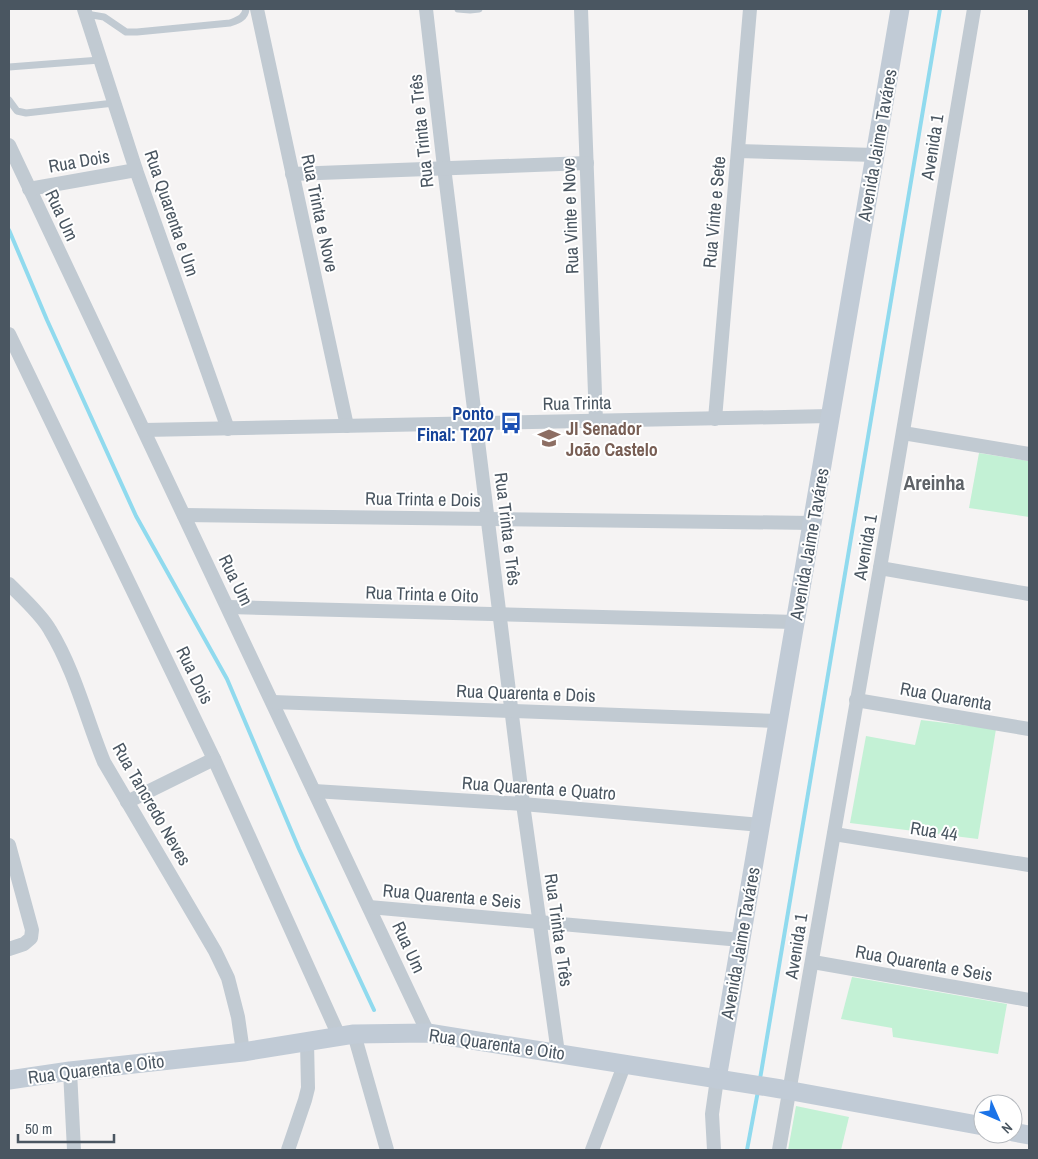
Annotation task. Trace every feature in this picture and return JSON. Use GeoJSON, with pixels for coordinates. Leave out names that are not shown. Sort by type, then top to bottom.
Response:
{"type":"FeatureCollection","features":[{"type":"Feature","properties":{"kind":"street","name":"Rua Trinta e Nove"},"geometry":{"type":"LineString","coordinates":[[257,9],[347,426]]}},
{"type":"Feature","properties":{"kind":"street","name":"Rua Trinta e Três"},"geometry":{"type":"LineString","coordinates":[[426,9],[511,711],[558,1053]]}},
{"type":"Feature","properties":{"kind":"street","name":"Rua Vinte e Nove"},"geometry":{"type":"LineString","coordinates":[[580,9],[596,421]]}},
{"type":"Feature","properties":{"kind":"street","name":"Rua Vinte e Sete"},"geometry":{"type":"LineString","coordinates":[[715,419],[750,9]]}},
{"type":"Feature","properties":{"kind":"street","name":"Avenida Jaime Taváres"},"geometry":{"type":"LineString","coordinates":[[717,1079],[900,9]]}},
{"type":"Feature","properties":{"kind":"street","name":"Avenida 1"},"geometry":{"type":"LineString","coordinates":[[779,1150],[786,1090],[813,962],[974,9]]}},
{"type":"Feature","properties":{"kind":"street","name":"Rua Quarenta e Um"},"geometry":{"type":"LineString","coordinates":[[84,11],[136,170],[228,428]]}},
{"type":"Feature","properties":{"kind":"street","name":"Rua Um"},"geometry":{"type":"LineString","coordinates":[[9,144],[229,607],[428,1033]]}},
{"type":"Feature","properties":{"kind":"street"},"geometry":{"type":"LineString","coordinates":[[738,151],[875,155]]}},
{"type":"Feature","properties":{"kind":"street"},"geometry":{"type":"LineString","coordinates":[[292,174],[586,163]]}},
{"type":"Feature","properties":{"kind":"street","name":"Rua Dois"},"geometry":{"type":"LineString","coordinates":[[29,189],[136,170]]}},
{"type":"Feature","properties":{"kind":"street","name":"Rua Dois"},"geometry":{"type":"LineString","coordinates":[[9,334],[346,1035],[387,1150]]}},
{"type":"Feature","properties":{"kind":"street","name":"Rua Trinta"},"geometry":{"type":"LineString","coordinates":[[144,430],[830,416]]}},
{"type":"Feature","properties":{"kind":"street"},"geometry":{"type":"LineString","coordinates":[[903,433],[1029,454]]}},
{"type":"Feature","properties":{"kind":"street","name":"Rua Trinta e Dois"},"geometry":{"type":"LineString","coordinates":[[184,515],[812,523]]}},
{"type":"Feature","properties":{"kind":"street"},"geometry":{"type":"LineString","coordinates":[[880,568],[1029,594]]}},
{"type":"Feature","properties":{"kind":"street","name":"Rua Tancredo Neves"},"geometry":{"type":"LineString","coordinates":[[9,584],[49,628],[62,652],[80,695],[104,762],[198,921],[228,978],[238,1017],[242,1052]]}},
{"type":"Feature","properties":{"kind":"street","name":"Rua Trinta e Oito"},"geometry":{"type":"LineString","coordinates":[[229,607],[795,622]]}},
{"type":"Feature","properties":{"kind":"street","name":"Rua Quarenta"},"geometry":{"type":"LineString","coordinates":[[856,700],[1029,729]]}},
{"type":"Feature","properties":{"kind":"street","name":"Rua Quarenta e Dois"},"geometry":{"type":"LineString","coordinates":[[273,702],[778,721]]}},
{"type":"Feature","properties":{"kind":"street"},"geometry":{"type":"LineString","coordinates":[[127,802],[214,759]]}},
{"type":"Feature","properties":{"kind":"street","name":"Rua Quarenta e Quatro"},"geometry":{"type":"LineString","coordinates":[[314,791],[523,804],[761,825]]}},
{"type":"Feature","properties":{"kind":"street","name":"Rua 44"},"geometry":{"type":"LineString","coordinates":[[834,834],[1029,865]]}},
{"type":"Feature","properties":{"kind":"street"},"geometry":{"type":"LineString","coordinates":[[9,845],[32,930],[30,938],[24,944],[9,949]]}},
{"type":"Feature","properties":{"kind":"street","name":"Rua Quarenta e Seis"},"geometry":{"type":"LineString","coordinates":[[369,907],[741,940]]}},
{"type":"Feature","properties":{"kind":"street","name":"Rua Quarenta e Seis"},"geometry":{"type":"LineString","coordinates":[[813,962],[1029,1000]]}},
{"type":"Feature","properties":{"kind":"street","name":"Rua Quarenta e Oito"},"geometry":{"type":"LineString","coordinates":[[9,1080],[70,1071],[242,1052],[346,1035],[428,1033],[740,1082],[973,1124]]}},
{"type":"Feature","properties":{"kind":"street"},"geometry":{"type":"LineString","coordinates":[[288,1150],[306,1100],[308,1088],[307,1042]]}},
{"type":"Feature","properties":{"kind":"street"},"geometry":{"type":"LineString","coordinates":[[592,1150],[625,1064]]}},
{"type":"Feature","properties":{"kind":"street"},"geometry":{"type":"LineString","coordinates":[[70,1071],[74,1150]]}},
{"type":"Feature","properties":{"kind":"street"},"geometry":{"type":"LineString","coordinates":[[714,1150],[712,1114],[717,1079]]}},
{"type":"Feature","properties":{"kind":"lane"},"geometry":{"type":"LineString","coordinates":[[84,11],[104,17],[126,32],[137,32],[230,23],[240,19],[245,14],[246,9]]}},
{"type":"Feature","properties":{"kind":"lane"},"geometry":{"type":"LineString","coordinates":[[458,9],[479,9]]}},
{"type":"Feature","properties":{"kind":"lane"},"geometry":{"type":"LineString","coordinates":[[9,68],[100,60]]}},
{"type":"Feature","properties":{"kind":"lane"},"geometry":{"type":"LineString","coordinates":[[9,100],[17,111],[26,113],[114,103]]}},
{"type":"Feature","properties":{"kind":"green space"},"geometry":{"type":"Polygon","coordinates":[[[979,453],[1029,461],[1029,517],[969,508],[979,453]]]}},
{"type":"Feature","properties":{"kind":"green space"},"geometry":{"type":"Polygon","coordinates":[[[921,720],[996,729],[978,839],[850,823],[866,736],[915,745],[921,720]]]}},
{"type":"Feature","properties":{"kind":"green space"},"geometry":{"type":"Polygon","coordinates":[[[852,977],[1007,1004],[998,1054],[893,1037],[892,1028],[841,1019],[852,977]]]}},
{"type":"Feature","properties":{"kind":"green space"},"geometry":{"type":"Polygon","coordinates":[[[796,1106],[849,1117],[841,1150],[788,1150],[796,1106]]]}},
{"type":"Feature","properties":{"kind":"waterway"},"geometry":{"type":"LineString","coordinates":[[760,1079],[940,9]]}},
{"type":"Feature","properties":{"kind":"waterway"},"geometry":{"type":"LineString","coordinates":[[9,230],[47,320],[136,516],[227,679],[299,849],[374,1010]]}},
{"type":"Feature","properties":{"kind":"waterway"},"geometry":{"type":"LineString","coordinates":[[747,1150],[758,1091]]}},
{"type":"Feature","properties":{"kind":"place","name":"Ponto Final: T207"},"geometry":{"type":"Point","coordinates":[511,423]}},
{"type":"Feature","properties":{"kind":"place","name":"JI Senador João Castelo"},"geometry":{"type":"Point","coordinates":[549,438]}},
{"type":"Feature","properties":{"kind":"district","name":"Areinha"},"geometry":{"type":"Point","coordinates":[934,482]}}]}
